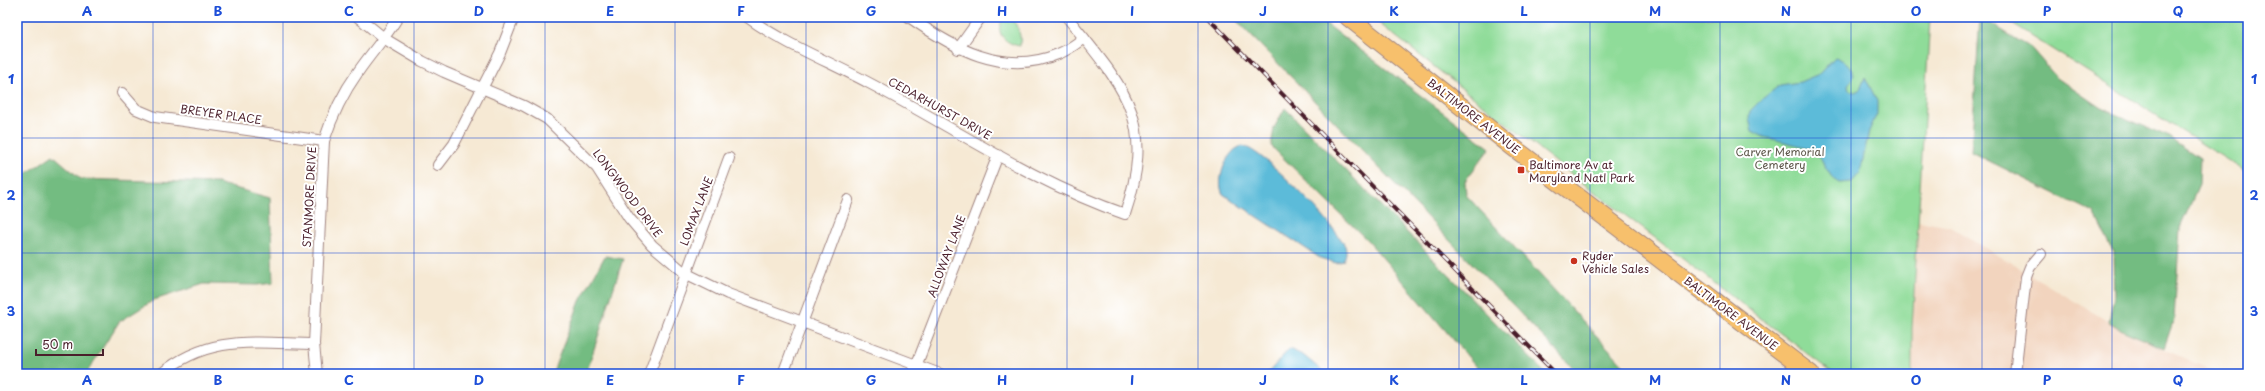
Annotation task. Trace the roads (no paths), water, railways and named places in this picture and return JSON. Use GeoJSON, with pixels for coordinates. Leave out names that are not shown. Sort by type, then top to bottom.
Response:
{"type":"FeatureCollection","features":[{"type":"Feature","properties":{"kind":"main road","name":"BALTIMORE AVENUE"},"geometry":{"type":"LineString","coordinates":[[1348,17],[1519,152],[1811,374]]}},
{"type":"Feature","properties":{"kind":"street","name":"LONGWOOD DRIVE"},"geometry":{"type":"LineString","coordinates":[[358,17],[385,39],[444,72],[482,87],[534,111],[547,119],[597,168],[629,218],[652,246],[685,273],[728,294],[915,369]]}},
{"type":"Feature","properties":{"kind":"street","name":"STANMORE DRIVE"},"geometry":{"type":"LineString","coordinates":[[317,374],[314,344],[324,141],[339,103],[358,72],[385,39],[398,17]]}},
{"type":"Feature","properties":{"kind":"street"},"geometry":{"type":"LineString","coordinates":[[438,165],[454,144],[500,53],[514,17]]}},
{"type":"Feature","properties":{"kind":"street","name":"CEDARHURST DRIVE"},"geometry":{"type":"LineString","coordinates":[[746,17],[767,32],[869,82],[998,155],[1088,202],[1125,214],[1134,185],[1137,159],[1136,124],[1125,93],[1084,38]]}},
{"type":"Feature","properties":{"kind":"street"},"geometry":{"type":"LineString","coordinates":[[909,17],[958,49],[980,58],[1020,63],[1059,54],[1084,38],[1067,17]]}},
{"type":"Feature","properties":{"kind":"street"},"geometry":{"type":"LineString","coordinates":[[958,49],[981,17]]}},
{"type":"Feature","properties":{"kind":"street","name":"BREYER PLACE"},"geometry":{"type":"LineString","coordinates":[[122,93],[136,109],[155,117],[324,141]]}},
{"type":"Feature","properties":{"kind":"street","name":"ALLOWAY LANE"},"geometry":{"type":"LineString","coordinates":[[915,369],[998,155]]}},
{"type":"Feature","properties":{"kind":"street","name":"LOMAX LANE"},"geometry":{"type":"LineString","coordinates":[[649,374],[685,273],[729,158]]}},
{"type":"Feature","properties":{"kind":"street"},"geometry":{"type":"LineString","coordinates":[[783,374],[801,322],[848,200]]}},
{"type":"Feature","properties":{"kind":"street"},"geometry":{"type":"LineString","coordinates":[[2015,374],[2026,277],[2030,267],[2041,254]]}},
{"type":"Feature","properties":{"kind":"street"},"geometry":{"type":"LineString","coordinates":[[161,374],[187,355],[214,346],[230,344],[314,344]]}},
{"type":"Feature","properties":{"kind":"street"},"geometry":{"type":"LineString","coordinates":[[915,369],[940,374]]}},
{"type":"Feature","properties":{"kind":"water"},"geometry":{"type":"Polygon","coordinates":[[[1835,57],[1846,64],[1854,75],[1848,85],[1849,90],[1856,92],[1860,90],[1865,77],[1877,101],[1877,114],[1869,131],[1860,173],[1852,182],[1839,183],[1833,179],[1814,149],[1764,137],[1752,131],[1749,119],[1750,111],[1762,99],[1780,85],[1800,82],[1819,74],[1835,57]]]}},
{"type":"Feature","properties":{"kind":"water"},"geometry":{"type":"Polygon","coordinates":[[[1243,146],[1266,160],[1282,174],[1328,222],[1345,246],[1346,254],[1343,261],[1336,263],[1320,258],[1223,194],[1220,181],[1224,166],[1232,153],[1237,148],[1243,146]]]}},
{"type":"Feature","properties":{"kind":"water"},"geometry":{"type":"Polygon","coordinates":[[[1289,349],[1303,355],[1326,374],[1267,374],[1289,349]]]}},
{"type":"Feature","properties":{"kind":"railway"},"geometry":{"type":"LineString","coordinates":[[1207,17],[1556,374]]}},
{"type":"Feature","properties":{"kind":"place","name":"Baltimore Av at Maryland Natl Park"},"geometry":{"type":"Point","coordinates":[1521,170]}},
{"type":"Feature","properties":{"kind":"place","name":"Ryder Vehicle Sales"},"geometry":{"type":"Point","coordinates":[1574,261]}},
{"type":"Feature","properties":{"kind":"park label","name":"Carver Memorial Cemetery"},"geometry":{"type":"Point","coordinates":[1780,157]}}]}
